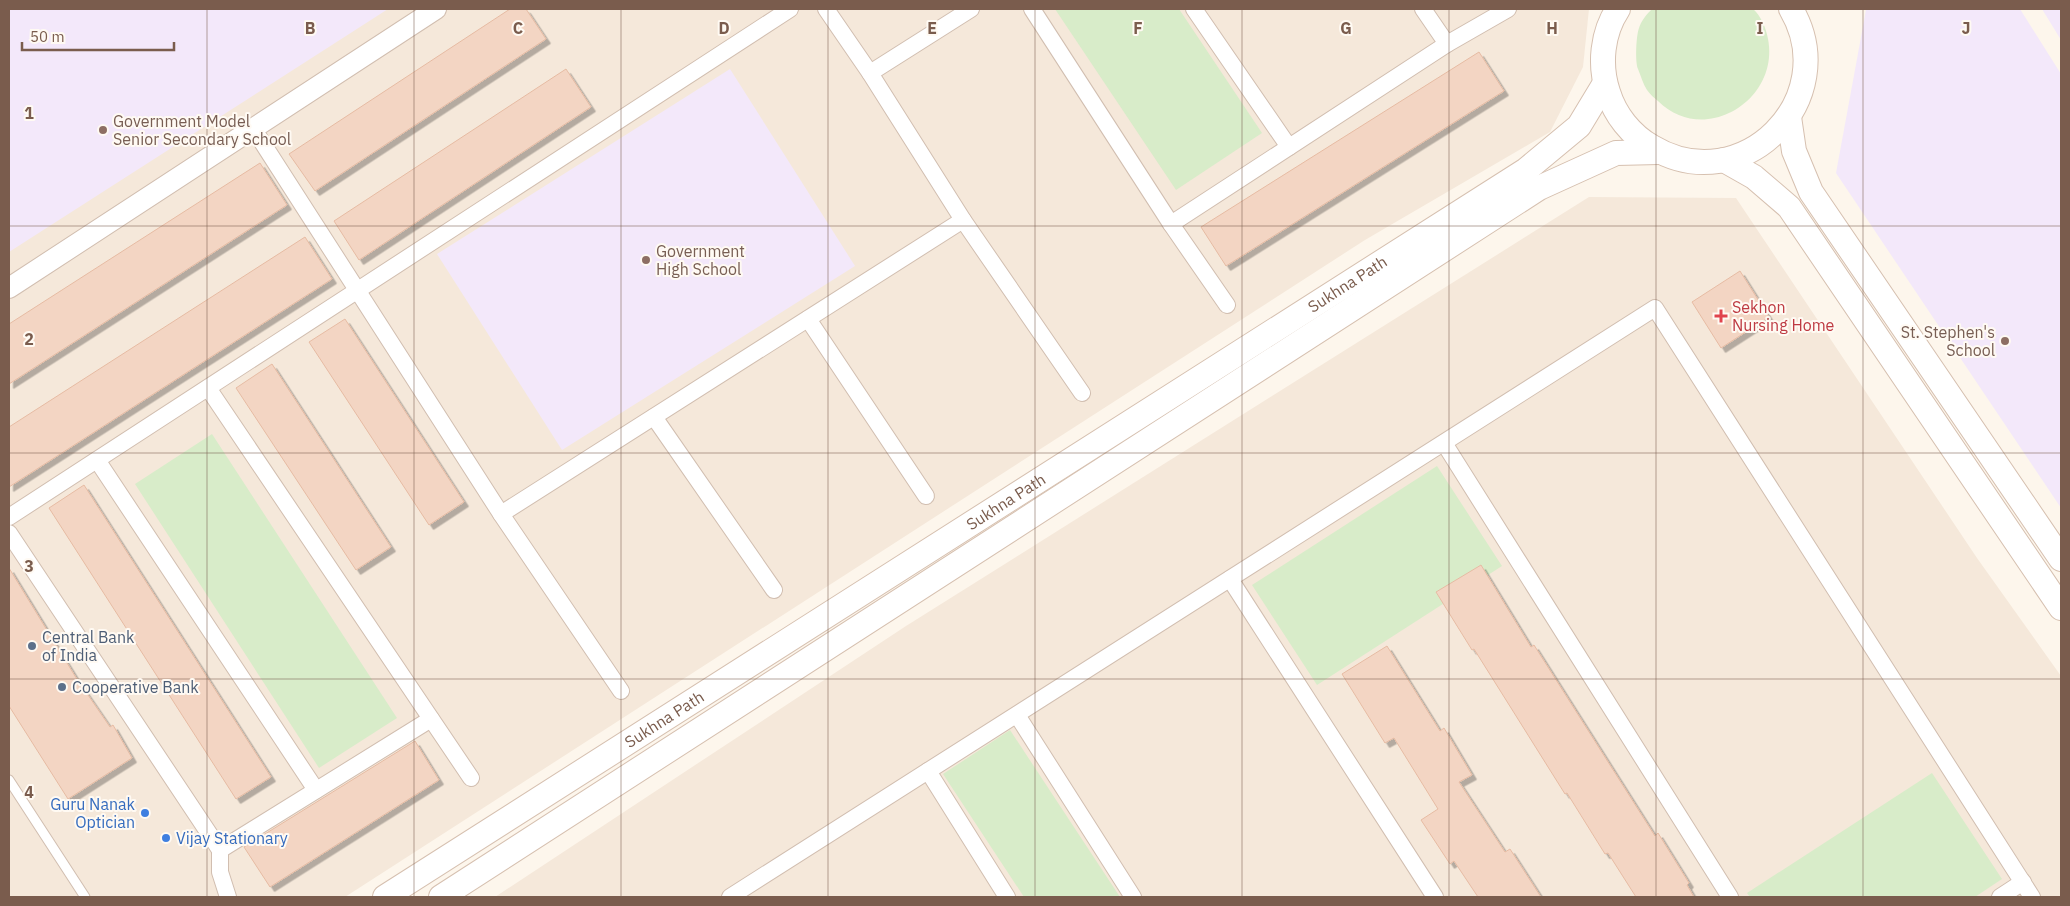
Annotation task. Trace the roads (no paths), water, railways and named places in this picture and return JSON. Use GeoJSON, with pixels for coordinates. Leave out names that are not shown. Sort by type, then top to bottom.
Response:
{"type":"FeatureCollection","features":[{"type":"Feature","properties":{"kind":"main road"},"geometry":{"type":"LineString","coordinates":[[1615,11],[1606,37],[1603,60],[1605,83],[1610,100],[1625,123],[1644,142],[1660,152],[1691,161],[1724,160],[1744,154],[1761,145],[1789,117],[1799,98],[1804,77],[1806,55],[1802,34],[1791,9]]}},
{"type":"Feature","properties":{"kind":"main road"},"geometry":{"type":"LineString","coordinates":[[1802,34],[1806,9]]}},
{"type":"Feature","properties":{"kind":"main road","name":"Sukhna Path"},"geometry":{"type":"LineString","coordinates":[[385,897],[1526,170],[1579,126],[1605,83]]}},
{"type":"Feature","properties":{"kind":"main road"},"geometry":{"type":"LineString","coordinates":[[1789,117],[1794,151],[1811,192],[2061,559]]}},
{"type":"Feature","properties":{"kind":"main road","name":"Sukhna Path"},"geometry":{"type":"LineString","coordinates":[[440,897],[1539,188],[1616,153],[1660,152]]}},
{"type":"Feature","properties":{"kind":"main road"},"geometry":{"type":"LineString","coordinates":[[1724,160],[1754,176],[1789,207],[2061,608]]}},
{"type":"Feature","properties":{"kind":"street"},"geometry":{"type":"LineString","coordinates":[[9,288],[436,9]]}},
{"type":"Feature","properties":{"kind":"street"},"geometry":{"type":"LineString","coordinates":[[9,517],[790,9]]}},
{"type":"Feature","properties":{"kind":"street"},"geometry":{"type":"LineString","coordinates":[[826,9],[870,73],[963,220],[1082,393]]}},
{"type":"Feature","properties":{"kind":"street"},"geometry":{"type":"LineString","coordinates":[[870,73],[971,9]]}},
{"type":"Feature","properties":{"kind":"street"},"geometry":{"type":"LineString","coordinates":[[1032,9],[1171,224],[1227,305]]}},
{"type":"Feature","properties":{"kind":"street"},"geometry":{"type":"LineString","coordinates":[[1194,9],[1289,147]]}},
{"type":"Feature","properties":{"kind":"street"},"geometry":{"type":"LineString","coordinates":[[1423,9],[1447,44]]}},
{"type":"Feature","properties":{"kind":"street"},"geometry":{"type":"LineString","coordinates":[[1171,224],[1447,44],[1508,9]]}},
{"type":"Feature","properties":{"kind":"street"},"geometry":{"type":"LineString","coordinates":[[253,128],[501,514],[621,691]]}},
{"type":"Feature","properties":{"kind":"street"},"geometry":{"type":"LineString","coordinates":[[501,514],[963,220]]}},
{"type":"Feature","properties":{"kind":"street"},"geometry":{"type":"LineString","coordinates":[[730,897],[751,892],[928,771],[1655,308],[2032,897]]}},
{"type":"Feature","properties":{"kind":"street"},"geometry":{"type":"LineString","coordinates":[[808,319],[926,496]]}},
{"type":"Feature","properties":{"kind":"street"},"geometry":{"type":"LineString","coordinates":[[208,388],[471,778]]}},
{"type":"Feature","properties":{"kind":"street"},"geometry":{"type":"LineString","coordinates":[[654,417],[774,590]]}},
{"type":"Feature","properties":{"kind":"street"},"geometry":{"type":"LineString","coordinates":[[1444,443],[1730,897]]}},
{"type":"Feature","properties":{"kind":"street"},"geometry":{"type":"LineString","coordinates":[[97,460],[316,790]]}},
{"type":"Feature","properties":{"kind":"street"},"geometry":{"type":"LineString","coordinates":[[9,533],[220,850],[220,872],[228,897]]}},
{"type":"Feature","properties":{"kind":"street"},"geometry":{"type":"LineString","coordinates":[[1230,579],[1435,897]]}},
{"type":"Feature","properties":{"kind":"street"},"geometry":{"type":"LineString","coordinates":[[1017,714],[1133,897]]}},
{"type":"Feature","properties":{"kind":"street"},"geometry":{"type":"LineString","coordinates":[[220,850],[432,719]]}},
{"type":"Feature","properties":{"kind":"street"},"geometry":{"type":"LineString","coordinates":[[928,771],[1007,897]]}},
{"type":"Feature","properties":{"kind":"street"},"geometry":{"type":"LineString","coordinates":[[2000,897],[2023,882]]}},
{"type":"Feature","properties":{"kind":"lane"},"geometry":{"type":"LineString","coordinates":[[9,780],[85,897]]}},
{"type":"Feature","properties":{"kind":"place","name":"Government Model Senior Secondary School"},"geometry":{"type":"Point","coordinates":[103,130]}},
{"type":"Feature","properties":{"kind":"place","name":"Government High School"},"geometry":{"type":"Point","coordinates":[646,260]}},
{"type":"Feature","properties":{"kind":"place","name":"Sekhon Nursing Home"},"geometry":{"type":"Point","coordinates":[1721,316]}},
{"type":"Feature","properties":{"kind":"place","name":"St. Stephen's School"},"geometry":{"type":"Point","coordinates":[2005,341]}},
{"type":"Feature","properties":{"kind":"place","name":"Central Bank of India"},"geometry":{"type":"Point","coordinates":[32,646]}},
{"type":"Feature","properties":{"kind":"place","name":"Cooperative Bank"},"geometry":{"type":"Point","coordinates":[62,687]}},
{"type":"Feature","properties":{"kind":"place","name":"Guru Nanak Optician"},"geometry":{"type":"Point","coordinates":[145,813]}},
{"type":"Feature","properties":{"kind":"place","name":"Vijay Stationary"},"geometry":{"type":"Point","coordinates":[166,838]}}]}
